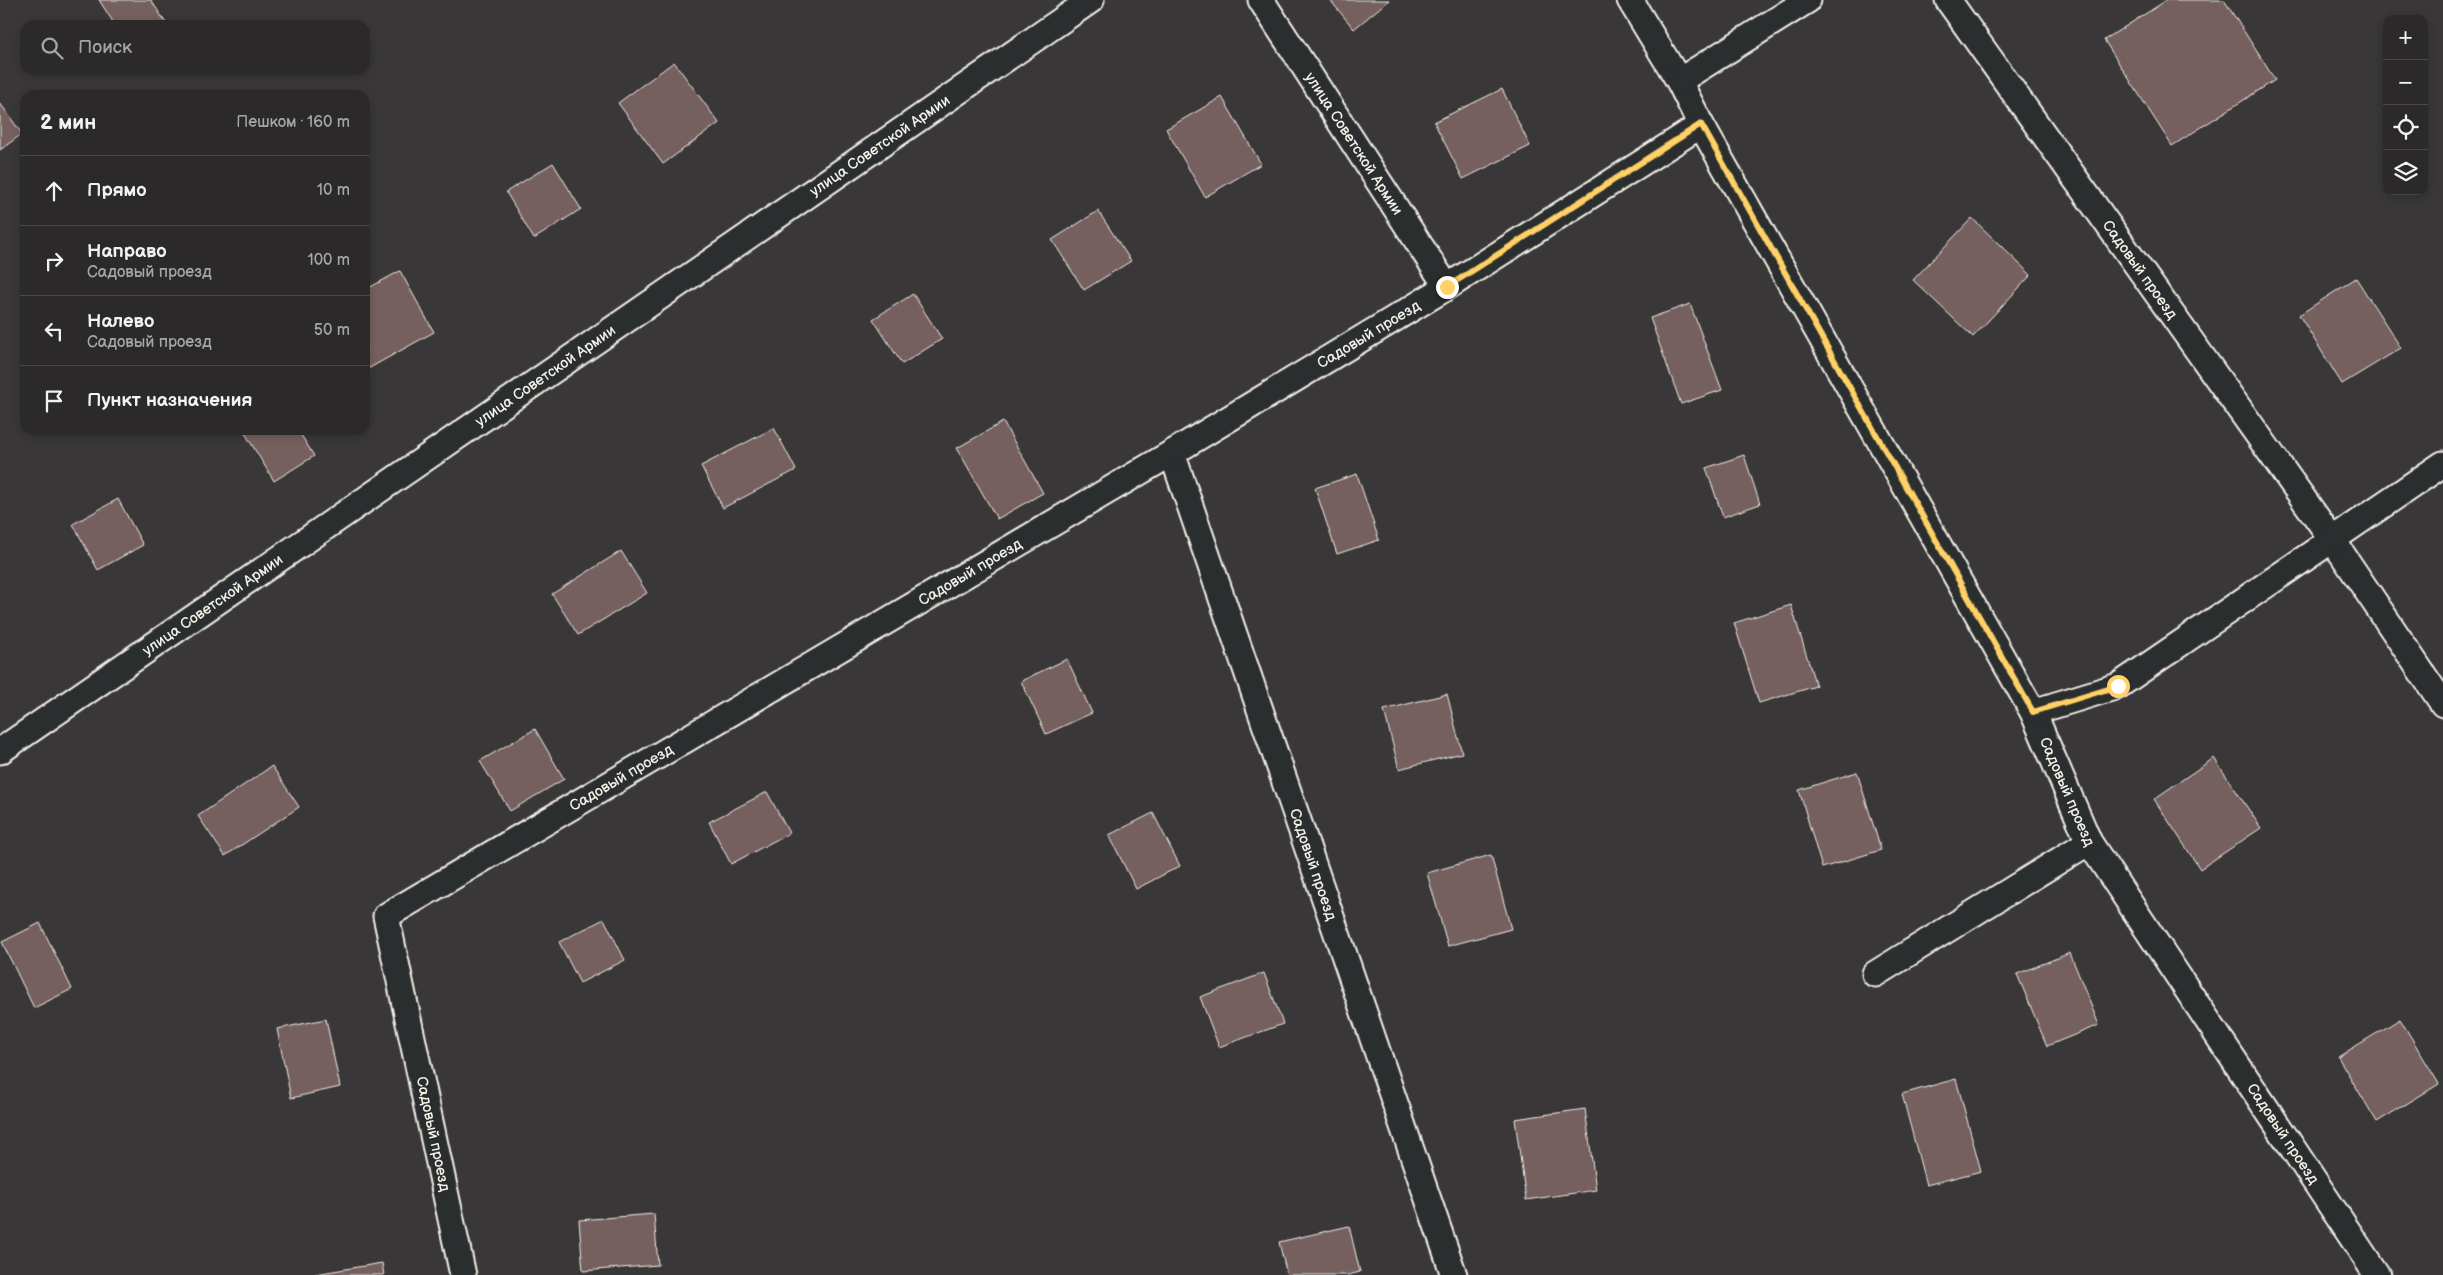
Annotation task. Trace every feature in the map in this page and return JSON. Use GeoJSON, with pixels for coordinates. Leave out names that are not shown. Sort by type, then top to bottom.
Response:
{"type":"FeatureCollection","features":[{"type":"Feature","properties":{"kind":"lane","name":"улица Советской Армии"},"geometry":{"type":"LineString","coordinates":[[0,751],[1090,0]]}},
{"type":"Feature","properties":{"kind":"lane","name":"улица Советской Армии"},"geometry":{"type":"LineString","coordinates":[[1261,0],[1447,287]]}},
{"type":"Feature","properties":{"kind":"lane"},"geometry":{"type":"LineString","coordinates":[[1630,0],[1679,81],[1701,124]]}},
{"type":"Feature","properties":{"kind":"lane"},"geometry":{"type":"LineString","coordinates":[[1679,81],[1808,0]]}},
{"type":"Feature","properties":{"kind":"lane","name":"Садовый проезд"},"geometry":{"type":"LineString","coordinates":[[1948,0],[2332,538],[2443,704]]}},
{"type":"Feature","properties":{"kind":"lane","name":"Садовый проезд"},"geometry":{"type":"LineString","coordinates":[[463,1275],[386,916],[1172,453],[1447,287],[1701,124],[2033,712],[2089,842],[2377,1275]]}},
{"type":"Feature","properties":{"kind":"lane","name":"Садовый проезд"},"geometry":{"type":"LineString","coordinates":[[1172,453],[1454,1275]]}},
{"type":"Feature","properties":{"kind":"lane"},"geometry":{"type":"LineString","coordinates":[[2033,712],[2118,686],[2332,538],[2443,464]]}},
{"type":"Feature","properties":{"kind":"lane"},"geometry":{"type":"LineString","coordinates":[[1875,974],[2089,842]]}},
{"type":"Feature","properties":{"kind":"building"},"geometry":{"type":"Polygon","coordinates":[[[99,0],[151,0],[164,20],[112,20],[99,0]]]}},
{"type":"Feature","properties":{"kind":"building"},"geometry":{"type":"Polygon","coordinates":[[[1330,0],[1389,0],[1354,29],[1330,0]]]}},
{"type":"Feature","properties":{"kind":"building"},"geometry":{"type":"Polygon","coordinates":[[[2167,0],[2224,0],[2275,80],[2172,146],[2104,40],[2167,0]]]}},
{"type":"Feature","properties":{"kind":"building"},"geometry":{"type":"Polygon","coordinates":[[[674,62],[719,123],[663,164],[618,103],[674,62]]]}},
{"type":"Feature","properties":{"kind":"building"},"geometry":{"type":"Polygon","coordinates":[[[1502,89],[1530,146],[1463,179],[1434,122],[1502,89]]]}},
{"type":"Feature","properties":{"kind":"building"},"geometry":{"type":"Polygon","coordinates":[[[1222,97],[1261,164],[1205,197],[1166,129],[1222,97]]]}},
{"type":"Feature","properties":{"kind":"building"},"geometry":{"type":"Polygon","coordinates":[[[0,103],[20,131],[20,135],[0,150],[0,103]]]}},
{"type":"Feature","properties":{"kind":"building"},"geometry":{"type":"Polygon","coordinates":[[[553,163],[581,209],[534,239],[506,192],[553,163]]]}},
{"type":"Feature","properties":{"kind":"building"},"geometry":{"type":"Polygon","coordinates":[[[1098,211],[1131,261],[1084,290],[1052,240],[1098,211]]]}},
{"type":"Feature","properties":{"kind":"building"},"geometry":{"type":"Polygon","coordinates":[[[1972,218],[2031,275],[1973,337],[1913,280],[1972,218]]]}},
{"type":"Feature","properties":{"kind":"building"},"geometry":{"type":"Polygon","coordinates":[[[400,271],[434,332],[370,368],[370,287],[400,271]]]}},
{"type":"Feature","properties":{"kind":"building"},"geometry":{"type":"Polygon","coordinates":[[[2356,278],[2401,348],[2342,384],[2299,315],[2356,278]]]}},
{"type":"Feature","properties":{"kind":"building"},"geometry":{"type":"Polygon","coordinates":[[[913,294],[942,339],[902,364],[873,319],[913,294]]]}},
{"type":"Feature","properties":{"kind":"building"},"geometry":{"type":"Polygon","coordinates":[[[1690,304],[1722,390],[1681,404],[1650,318],[1690,304]]]}},
{"type":"Feature","properties":{"kind":"building"},"geometry":{"type":"Polygon","coordinates":[[[1003,422],[1043,493],[997,519],[957,448],[1003,422]]]}},
{"type":"Feature","properties":{"kind":"building"},"geometry":{"type":"Polygon","coordinates":[[[774,428],[796,470],[723,508],[701,466],[774,428]]]}},
{"type":"Feature","properties":{"kind":"building"},"geometry":{"type":"Polygon","coordinates":[[[246,435],[301,435],[314,456],[274,481],[246,435]]]}},
{"type":"Feature","properties":{"kind":"building"},"geometry":{"type":"Polygon","coordinates":[[[1744,455],[1760,504],[1723,517],[1706,468],[1744,455]]]}},
{"type":"Feature","properties":{"kind":"building"},"geometry":{"type":"Polygon","coordinates":[[[1357,474],[1379,540],[1337,554],[1315,488],[1357,474]]]}},
{"type":"Feature","properties":{"kind":"building"},"geometry":{"type":"Polygon","coordinates":[[[118,499],[143,545],[98,570],[73,524],[118,499]]]}},
{"type":"Feature","properties":{"kind":"building"},"geometry":{"type":"Polygon","coordinates":[[[621,551],[647,593],[578,635],[552,594],[621,551]]]}},
{"type":"Feature","properties":{"kind":"building"},"geometry":{"type":"Polygon","coordinates":[[[1791,605],[1816,686],[1759,703],[1734,623],[1791,605]]]}},
{"type":"Feature","properties":{"kind":"building"},"geometry":{"type":"Polygon","coordinates":[[[1067,659],[1092,713],[1046,734],[1021,681],[1067,659]]]}},
{"type":"Feature","properties":{"kind":"building"},"geometry":{"type":"Polygon","coordinates":[[[1447,694],[1462,753],[1399,769],[1384,710],[1447,694]]]}},
{"type":"Feature","properties":{"kind":"building"},"geometry":{"type":"Polygon","coordinates":[[[535,729],[564,779],[510,811],[480,761],[535,729]]]}},
{"type":"Feature","properties":{"kind":"building"},"geometry":{"type":"Polygon","coordinates":[[[2214,758],[2261,828],[2200,869],[2154,799],[2214,758]]]}},
{"type":"Feature","properties":{"kind":"building"},"geometry":{"type":"Polygon","coordinates":[[[272,766],[299,807],[225,856],[198,816],[272,766]]]}},
{"type":"Feature","properties":{"kind":"building"},"geometry":{"type":"Polygon","coordinates":[[[1857,772],[1881,850],[1822,868],[1799,790],[1857,772]]]}},
{"type":"Feature","properties":{"kind":"building"},"geometry":{"type":"Polygon","coordinates":[[[767,792],[789,833],[731,864],[709,822],[767,792]]]}},
{"type":"Feature","properties":{"kind":"building"},"geometry":{"type":"Polygon","coordinates":[[[1153,813],[1180,866],[1136,889],[1109,835],[1153,813]]]}},
{"type":"Feature","properties":{"kind":"building"},"geometry":{"type":"Polygon","coordinates":[[[1491,855],[1511,929],[1448,946],[1427,873],[1491,855]]]}},
{"type":"Feature","properties":{"kind":"building"},"geometry":{"type":"Polygon","coordinates":[[[604,919],[625,960],[580,983],[559,942],[604,919]]]}},
{"type":"Feature","properties":{"kind":"building"},"geometry":{"type":"Polygon","coordinates":[[[40,923],[72,989],[34,1008],[2,942],[40,923]]]}},
{"type":"Feature","properties":{"kind":"building"},"geometry":{"type":"Polygon","coordinates":[[[2070,953],[2099,1025],[2047,1046],[2017,974],[2070,953]]]}},
{"type":"Feature","properties":{"kind":"building"},"geometry":{"type":"Polygon","coordinates":[[[1264,973],[1283,1024],[1219,1047],[1200,997],[1264,973]]]}},
{"type":"Feature","properties":{"kind":"building"},"geometry":{"type":"Polygon","coordinates":[[[326,1019],[340,1087],[291,1098],[277,1029],[326,1019]]]}},
{"type":"Feature","properties":{"kind":"building"},"geometry":{"type":"Polygon","coordinates":[[[2400,1019],[2439,1084],[2377,1122],[2338,1057],[2400,1019]]]}},
{"type":"Feature","properties":{"kind":"building"},"geometry":{"type":"Polygon","coordinates":[[[1956,1079],[1981,1171],[1926,1185],[1902,1094],[1956,1079]]]}},
{"type":"Feature","properties":{"kind":"building"},"geometry":{"type":"Polygon","coordinates":[[[1585,1109],[1596,1190],[1526,1200],[1515,1119],[1585,1109]]]}},
{"type":"Feature","properties":{"kind":"building"},"geometry":{"type":"Polygon","coordinates":[[[654,1214],[658,1265],[583,1271],[579,1220],[654,1214]]]}},
{"type":"Feature","properties":{"kind":"building"},"geometry":{"type":"Polygon","coordinates":[[[1349,1226],[1360,1272],[1348,1275],[1287,1275],[1279,1242],[1349,1226]]]}},
{"type":"Feature","properties":{"kind":"building"},"geometry":{"type":"Polygon","coordinates":[[[382,1263],[384,1275],[315,1274],[382,1263]]]}},
{"type":"Feature","properties":{"kind":"route"},"geometry":{"type":"LineString","coordinates":[[1447,287],[1701,124],[2033,712],[2118,686]]}}]}
